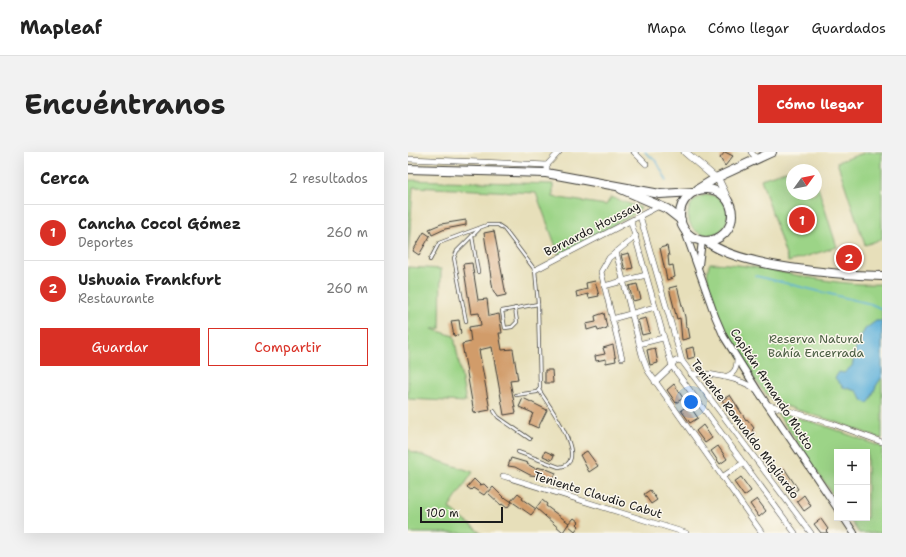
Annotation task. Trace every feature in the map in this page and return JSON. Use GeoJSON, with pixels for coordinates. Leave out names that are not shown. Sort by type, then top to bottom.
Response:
{"type":"FeatureCollection","features":[{"type":"Feature","properties":{"kind":"main road"},"geometry":{"type":"LineString","coordinates":[[685,152],[713,180],[728,200],[733,213],[730,227],[720,238],[704,241]]}},
{"type":"Feature","properties":{"kind":"main road"},"geometry":{"type":"LineString","coordinates":[[772,152],[713,180],[695,191],[683,203],[681,220],[684,229],[689,234],[720,251],[758,261],[835,274],[882,276]]}},
{"type":"Feature","properties":{"kind":"main road"},"geometry":{"type":"LineString","coordinates":[[408,170],[546,169],[614,186],[660,194],[710,189],[723,194],[728,200]]}},
{"type":"Feature","properties":{"kind":"main road"},"geometry":{"type":"LineString","coordinates":[[614,186],[673,213],[681,220]]}},
{"type":"Feature","properties":{"kind":"street"},"geometry":{"type":"LineString","coordinates":[[413,152],[411,159],[546,169],[559,152]]}},
{"type":"Feature","properties":{"kind":"street"},"geometry":{"type":"LineString","coordinates":[[634,152],[646,164]]}},
{"type":"Feature","properties":{"kind":"street"},"geometry":{"type":"LineString","coordinates":[[751,152],[757,159]]}},
{"type":"Feature","properties":{"kind":"street","name":"Bernardo Houssay"},"geometry":{"type":"LineString","coordinates":[[535,270],[631,222],[659,206]]}},
{"type":"Feature","properties":{"kind":"street","name":"Teniente Romualdo Migliardo"},"geometry":{"type":"LineString","coordinates":[[640,216],[682,361],[811,533]]}},
{"type":"Feature","properties":{"kind":"street","name":"Teniente Romualdo Migliardo"},"geometry":{"type":"LineString","coordinates":[[631,222],[672,366],[795,533]]}},
{"type":"Feature","properties":{"kind":"street","name":"Capitán Armando Mutto"},"geometry":{"type":"LineString","coordinates":[[684,229],[719,327],[737,359],[766,404],[834,504]]}},
{"type":"Feature","properties":{"kind":"street"},"geometry":{"type":"LineString","coordinates":[[622,358],[601,272],[603,267],[616,252],[636,236]]}},
{"type":"Feature","properties":{"kind":"street","name":"Capitán Armando Mutto"},"geometry":{"type":"LineString","coordinates":[[700,275],[699,256],[704,241]]}},
{"type":"Feature","properties":{"kind":"street"},"geometry":{"type":"LineString","coordinates":[[616,252],[644,364],[655,382],[762,533]]}},
{"type":"Feature","properties":{"kind":"street"},"geometry":{"type":"LineString","coordinates":[[604,286],[646,275]]}},
{"type":"Feature","properties":{"kind":"street"},"geometry":{"type":"LineString","coordinates":[[612,319],[655,308]]}},
{"type":"Feature","properties":{"kind":"street"},"geometry":{"type":"LineString","coordinates":[[639,344],[663,338]]}},
{"type":"Feature","properties":{"kind":"street"},"geometry":{"type":"LineString","coordinates":[[723,377],[733,373],[736,369],[737,359]]}},
{"type":"Feature","properties":{"kind":"street"},"geometry":{"type":"LineString","coordinates":[[655,382],[672,366],[676,360],[682,361]]}},
{"type":"Feature","properties":{"kind":"street"},"geometry":{"type":"LineString","coordinates":[[691,374],[707,374],[723,377],[747,385],[758,391]]}},
{"type":"Feature","properties":{"kind":"street"},"geometry":{"type":"LineString","coordinates":[[690,391],[697,390],[699,384]]}},
{"type":"Feature","properties":{"kind":"street"},"geometry":{"type":"LineString","coordinates":[[766,404],[826,422],[882,442]]}},
{"type":"Feature","properties":{"kind":"street"},"geometry":{"type":"LineString","coordinates":[[722,477],[743,463]]}},
{"type":"Feature","properties":{"kind":"street","name":"Teniente Claudio Cabut"},"geometry":{"type":"LineString","coordinates":[[504,476],[686,533]]}},
{"type":"Feature","properties":{"kind":"street"},"geometry":{"type":"LineString","coordinates":[[846,521],[854,533]]}},
{"type":"Feature","properties":{"kind":"lane"},"geometry":{"type":"LineString","coordinates":[[430,260],[439,243],[483,227],[494,225],[504,229],[535,270],[538,303],[541,385],[539,390],[570,443],[570,459],[566,465],[559,467],[518,452]]}},
{"type":"Feature","properties":{"kind":"lane"},"geometry":{"type":"LineString","coordinates":[[466,321],[454,258],[458,250],[472,235],[483,227]]}},
{"type":"Feature","properties":{"kind":"lane"},"geometry":{"type":"LineString","coordinates":[[472,235],[478,272]]}},
{"type":"Feature","properties":{"kind":"lane"},"geometry":{"type":"LineString","coordinates":[[516,308],[517,322],[512,327],[505,328],[502,311],[542,302]]}},
{"type":"Feature","properties":{"kind":"lane"},"geometry":{"type":"LineString","coordinates":[[516,395],[539,390]]}},
{"type":"Feature","properties":{"kind":"lane"},"geometry":{"type":"LineString","coordinates":[[494,411],[498,417],[530,439]]}},
{"type":"Feature","properties":{"kind":"green space"},"geometry":{"type":"Polygon","coordinates":[[[867,152],[882,152],[882,239],[865,245],[837,162],[867,152]]]}},
{"type":"Feature","properties":{"kind":"green space"},"geometry":{"type":"Polygon","coordinates":[[[786,171],[786,200],[822,200],[837,247],[788,262],[761,179],[786,171]]]}},
{"type":"Feature","properties":{"kind":"green space"},"geometry":{"type":"Polygon","coordinates":[[[408,180],[553,184],[553,197],[606,205],[611,197],[641,208],[636,213],[559,255],[536,193],[413,187],[408,260],[408,180]]]}},
{"type":"Feature","properties":{"kind":"green space"},"geometry":{"type":"Polygon","coordinates":[[[708,195],[716,197],[722,201],[726,207],[728,215],[726,223],[722,229],[716,233],[708,235],[700,233],[694,229],[690,223],[688,215],[690,207],[694,201],[700,197],[708,195]]]}},
{"type":"Feature","properties":{"kind":"green space","name":"Reserva Natural Bahía Encerrada"},"geometry":{"type":"Polygon","coordinates":[[[710,263],[753,267],[839,282],[882,284],[882,439],[839,423],[776,403],[766,393],[753,378],[728,337],[718,315],[711,295],[708,277],[710,263]]]}},
{"type":"Feature","properties":{"kind":"green space"},"geometry":{"type":"Polygon","coordinates":[[[408,267],[441,269],[440,329],[432,329],[454,336],[466,402],[408,399],[408,267]]]}},
{"type":"Feature","properties":{"kind":"green space"},"geometry":{"type":"Polygon","coordinates":[[[776,411],[822,425],[882,447],[882,533],[859,533],[851,521],[870,521],[870,449],[834,449],[834,497],[776,411]]]}},
{"type":"Feature","properties":{"kind":"green space"},"geometry":{"type":"Polygon","coordinates":[[[408,448],[412,452],[473,472],[449,508],[481,533],[408,533],[408,448]]]}},
{"type":"Feature","properties":{"kind":"water"},"geometry":{"type":"Polygon","coordinates":[[[876,321],[882,321],[882,377],[868,403],[863,401],[857,391],[843,387],[835,378],[839,372],[844,373],[852,366],[857,344],[865,329],[876,321]]]}},
{"type":"Feature","properties":{"kind":"building"},"geometry":{"type":"Polygon","coordinates":[[[725,152],[733,156],[725,166],[720,158],[725,152]]]}},
{"type":"Feature","properties":{"kind":"building"},"geometry":{"type":"Polygon","coordinates":[[[466,220],[466,225],[445,229],[432,235],[429,229],[441,224],[466,220]]]}},
{"type":"Feature","properties":{"kind":"building"},"geometry":{"type":"Polygon","coordinates":[[[494,231],[506,295],[497,297],[493,290],[484,233],[494,231]]]}},
{"type":"Feature","properties":{"kind":"building"},"geometry":{"type":"Polygon","coordinates":[[[424,232],[430,236],[419,255],[413,251],[424,232]]]}},
{"type":"Feature","properties":{"kind":"building"},"geometry":{"type":"Polygon","coordinates":[[[667,246],[669,266],[673,265],[675,277],[667,280],[660,248],[667,246]]]}},
{"type":"Feature","properties":{"kind":"building"},"geometry":{"type":"Polygon","coordinates":[[[629,253],[633,268],[625,270],[621,255],[629,253]]]}},
{"type":"Feature","properties":{"kind":"building"},"geometry":{"type":"Polygon","coordinates":[[[472,263],[478,300],[487,299],[489,316],[499,314],[502,333],[499,333],[502,350],[513,349],[518,380],[510,381],[516,413],[504,415],[492,347],[479,350],[490,410],[474,413],[462,344],[471,342],[469,327],[481,325],[479,313],[471,314],[463,264],[472,263]]]}},
{"type":"Feature","properties":{"kind":"building"},"geometry":{"type":"Polygon","coordinates":[[[595,281],[599,296],[589,298],[588,294],[577,297],[576,292],[587,289],[586,283],[595,281]]]}},
{"type":"Feature","properties":{"kind":"building"},"geometry":{"type":"Polygon","coordinates":[[[637,284],[641,299],[633,301],[629,286],[637,284]]]}},
{"type":"Feature","properties":{"kind":"building"},"geometry":{"type":"Polygon","coordinates":[[[677,286],[686,327],[688,327],[690,338],[682,340],[680,318],[677,319],[669,288],[677,286]]]}},
{"type":"Feature","properties":{"kind":"building"},"geometry":{"type":"Polygon","coordinates":[[[604,313],[607,328],[598,331],[597,327],[587,330],[586,324],[596,322],[595,316],[604,313]]]}},
{"type":"Feature","properties":{"kind":"building"},"geometry":{"type":"Polygon","coordinates":[[[646,318],[650,333],[642,335],[638,320],[646,318]]]}},
{"type":"Feature","properties":{"kind":"building"},"geometry":{"type":"Polygon","coordinates":[[[459,320],[461,334],[454,336],[451,321],[459,320]]]}},
{"type":"Feature","properties":{"kind":"building"},"geometry":{"type":"Polygon","coordinates":[[[613,345],[616,361],[606,363],[606,359],[596,361],[595,356],[605,354],[603,348],[613,345]]]}},
{"type":"Feature","properties":{"kind":"building"},"geometry":{"type":"Polygon","coordinates":[[[693,347],[695,357],[688,359],[686,349],[693,347]]]}},
{"type":"Feature","properties":{"kind":"building"},"geometry":{"type":"Polygon","coordinates":[[[655,348],[658,363],[650,365],[647,350],[655,348]]]}},
{"type":"Feature","properties":{"kind":"building"},"geometry":{"type":"Polygon","coordinates":[[[545,370],[552,370],[553,383],[545,383],[545,370]]]}},
{"type":"Feature","properties":{"kind":"building"},"geometry":{"type":"Polygon","coordinates":[[[674,384],[683,398],[676,403],[667,390],[674,384]]]}},
{"type":"Feature","properties":{"kind":"building"},"geometry":{"type":"Polygon","coordinates":[[[730,395],[746,420],[747,419],[754,428],[752,430],[755,435],[751,438],[722,400],[730,395]]]}},
{"type":"Feature","properties":{"kind":"building"},"geometry":{"type":"Polygon","coordinates":[[[523,398],[547,410],[538,428],[529,424],[533,413],[519,407],[523,398]]]}},
{"type":"Feature","properties":{"kind":"building"},"geometry":{"type":"Polygon","coordinates":[[[689,405],[698,418],[690,423],[681,410],[689,405]]]}},
{"type":"Feature","properties":{"kind":"building"},"geometry":{"type":"Polygon","coordinates":[[[703,425],[712,438],[705,443],[696,431],[703,425]]]}},
{"type":"Feature","properties":{"kind":"building"},"geometry":{"type":"Polygon","coordinates":[[[718,446],[727,459],[720,464],[711,451],[718,446]]]}},
{"type":"Feature","properties":{"kind":"building"},"geometry":{"type":"Polygon","coordinates":[[[545,451],[554,455],[552,460],[543,456],[545,451]]]}},
{"type":"Feature","properties":{"kind":"building"},"geometry":{"type":"Polygon","coordinates":[[[587,451],[598,466],[589,472],[580,455],[587,451]]]}},
{"type":"Feature","properties":{"kind":"building"},"geometry":{"type":"Polygon","coordinates":[[[511,458],[528,463],[527,464],[536,469],[537,467],[544,468],[556,473],[552,481],[541,476],[530,475],[515,467],[508,466],[511,458]]]}},
{"type":"Feature","properties":{"kind":"building"},"geometry":{"type":"Polygon","coordinates":[[[784,468],[798,489],[794,492],[788,481],[784,484],[777,474],[784,468]]]}},
{"type":"Feature","properties":{"kind":"building"},"geometry":{"type":"Polygon","coordinates":[[[741,477],[751,491],[744,496],[734,482],[741,477]]]}},
{"type":"Feature","properties":{"kind":"building"},"geometry":{"type":"Polygon","coordinates":[[[474,479],[480,485],[484,484],[489,489],[484,495],[473,488],[471,490],[467,487],[474,479]]]}},
{"type":"Feature","properties":{"kind":"building"},"geometry":{"type":"Polygon","coordinates":[[[493,487],[505,499],[506,498],[512,502],[507,508],[502,504],[501,505],[488,493],[493,487]]]}},
{"type":"Feature","properties":{"kind":"building"},"geometry":{"type":"Polygon","coordinates":[[[650,490],[657,500],[651,504],[644,494],[650,490]]]}},
{"type":"Feature","properties":{"kind":"building"},"geometry":{"type":"Polygon","coordinates":[[[518,493],[523,497],[522,499],[536,509],[531,515],[511,501],[518,493]]]}},
{"type":"Feature","properties":{"kind":"building"},"geometry":{"type":"Polygon","coordinates":[[[804,495],[811,506],[804,511],[797,501],[804,495]]]}},
{"type":"Feature","properties":{"kind":"building"},"geometry":{"type":"Polygon","coordinates":[[[757,499],[766,511],[759,517],[750,504],[757,499]]]}},
{"type":"Feature","properties":{"kind":"building"},"geometry":{"type":"Polygon","coordinates":[[[542,500],[547,504],[546,506],[569,523],[563,532],[536,508],[542,500]]]}},
{"type":"Feature","properties":{"kind":"building"},"geometry":{"type":"Polygon","coordinates":[[[574,518],[579,522],[577,524],[579,526],[575,531],[568,525],[574,518]]]}},
{"type":"Feature","properties":{"kind":"building"},"geometry":{"type":"Polygon","coordinates":[[[821,519],[828,529],[826,531],[828,533],[821,533],[814,524],[821,519]]]}},
{"type":"Feature","properties":{"kind":"waterway"},"geometry":{"type":"LineString","coordinates":[[645,152],[657,162],[667,181]]}},
{"type":"Feature","properties":{"kind":"waterway"},"geometry":{"type":"LineString","coordinates":[[756,276],[871,304],[882,309]]}},
{"type":"Feature","properties":{"kind":"place","name":"Cancha Cocol Gómez"},"geometry":{"type":"Point","coordinates":[802,220]}},
{"type":"Feature","properties":{"kind":"place","name":"Ushuaia Frankfurt"},"geometry":{"type":"Point","coordinates":[849,258]}}]}
